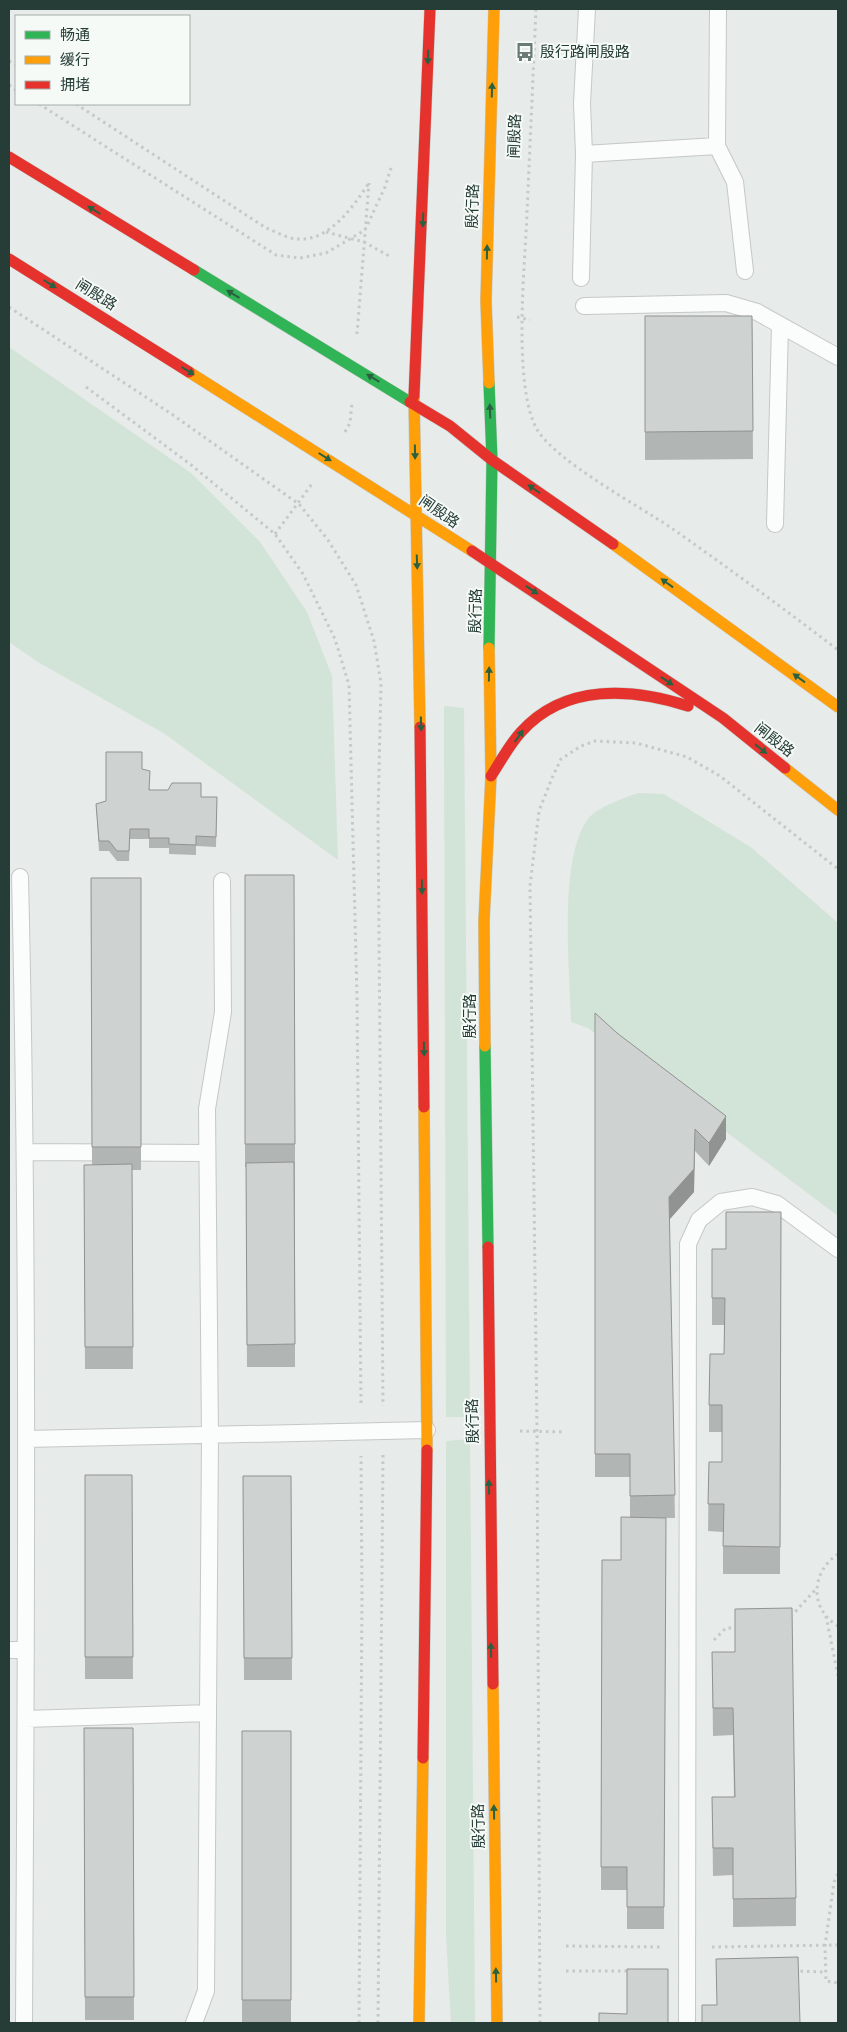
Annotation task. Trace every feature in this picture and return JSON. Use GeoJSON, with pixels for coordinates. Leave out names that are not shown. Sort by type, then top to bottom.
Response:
{"type":"FeatureCollection","features":[{"type":"Feature","properties":{"kind":"main road"},"geometry":{"type":"LineString","coordinates":[[419,2023],[427,1430],[420,683],[414,403],[430,9]]}},
{"type":"Feature","properties":{"kind":"main road","name":"殷行路"},"geometry":{"type":"LineString","coordinates":[[494,9],[486,301],[492,460],[489,680],[491,776],[484,921],[488,1431],[496,2023]]}},
{"type":"Feature","properties":{"kind":"main road"},"geometry":{"type":"LineString","coordinates":[[9,157],[450,426],[492,460],[645,566],[838,707]]}},
{"type":"Feature","properties":{"kind":"main road","name":"闸殷路"},"geometry":{"type":"LineString","coordinates":[[9,258],[416,513],[436,530],[492,563],[723,718],[838,810]]}},
{"type":"Feature","properties":{"kind":"main road"},"geometry":{"type":"LineString","coordinates":[[491,776],[525,727],[560,704],[593,692],[631,691],[662,696],[723,718]]}},
{"type":"Feature","properties":{"kind":"lane"},"geometry":{"type":"LineString","coordinates":[[580,278],[584,154],[582,103],[587,9]]}},
{"type":"Feature","properties":{"kind":"lane"},"geometry":{"type":"LineString","coordinates":[[718,9],[717,146],[734,182],[745,271]]}},
{"type":"Feature","properties":{"kind":"lane"},"geometry":{"type":"LineString","coordinates":[[584,154],[717,146]]}},
{"type":"Feature","properties":{"kind":"lane"},"geometry":{"type":"LineString","coordinates":[[584,306],[726,303],[757,312],[838,357]]}},
{"type":"Feature","properties":{"kind":"lane"},"geometry":{"type":"LineString","coordinates":[[775,524],[780,325]]}},
{"type":"Feature","properties":{"kind":"lane"},"geometry":{"type":"LineString","coordinates":[[20,878],[15,963],[25,1152],[27,1439],[24,2023]]}},
{"type":"Feature","properties":{"kind":"lane"},"geometry":{"type":"LineString","coordinates":[[194,2023],[206,1990],[210,1437],[207,1109],[223,1012],[222,881]]}},
{"type":"Feature","properties":{"kind":"lane"},"geometry":{"type":"LineString","coordinates":[[25,1152],[207,1153]]}},
{"type":"Feature","properties":{"kind":"lane"},"geometry":{"type":"LineString","coordinates":[[687,2023],[688,1244],[699,1220],[721,1202],[752,1197],[777,1204],[838,1249]]}},
{"type":"Feature","properties":{"kind":"lane"},"geometry":{"type":"LineString","coordinates":[[27,1439],[210,1437],[427,1430]]}},
{"type":"Feature","properties":{"kind":"lane"},"geometry":{"type":"LineString","coordinates":[[9,1650],[26,1650]]}},
{"type":"Feature","properties":{"kind":"lane"},"geometry":{"type":"LineString","coordinates":[[26,1718],[208,1713]]}},
{"type":"Feature","properties":{"kind":"path","name":"闸殷路"},"geometry":{"type":"LineString","coordinates":[[536,9],[523,320],[525,392],[531,416],[539,432],[566,459],[756,587],[838,650]]}},
{"type":"Feature","properties":{"kind":"path"},"geometry":{"type":"LineString","coordinates":[[41,105],[276,255],[300,258],[326,253],[365,230],[385,187],[393,161]]}},
{"type":"Feature","properties":{"kind":"path"},"geometry":{"type":"LineString","coordinates":[[78,105],[266,228],[292,238],[312,237],[344,218],[369,183]]}},
{"type":"Feature","properties":{"kind":"path"},"geometry":{"type":"LineString","coordinates":[[9,307],[173,416],[299,504],[328,540],[356,585],[374,640],[381,683],[378,816],[384,1432],[378,2023]]}},
{"type":"Feature","properties":{"kind":"path"},"geometry":{"type":"LineString","coordinates":[[86,386],[190,464],[275,534],[303,574],[336,639],[349,685],[357,997],[361,1432],[362,1595],[359,2023]]}},
{"type":"Feature","properties":{"kind":"path"},"geometry":{"type":"LineString","coordinates":[[540,2023],[538,1431],[530,886],[539,811],[561,759],[581,746],[595,740],[612,740],[660,748],[687,757],[720,776],[838,870]]}},
{"type":"Feature","properties":{"kind":"path"},"geometry":{"type":"LineString","coordinates":[[488,1431],[564,1432]]}},
{"type":"Feature","properties":{"kind":"path"},"geometry":{"type":"LineString","coordinates":[[786,1611],[795,1612],[816,1589],[823,1568],[838,1554]]}},
{"type":"Feature","properties":{"kind":"path"},"geometry":{"type":"LineString","coordinates":[[816,1589],[820,1608],[838,1626]]}},
{"type":"Feature","properties":{"kind":"path"},"geometry":{"type":"LineString","coordinates":[[826,1616],[838,1676]]}},
{"type":"Feature","properties":{"kind":"path"},"geometry":{"type":"LineString","coordinates":[[687,1639],[716,1640],[726,1628],[745,1628]]}},
{"type":"Feature","properties":{"kind":"path"},"geometry":{"type":"LineString","coordinates":[[838,1874],[834,1882],[825,1946],[826,1981],[838,1983]]}},
{"type":"Feature","properties":{"kind":"path"},"geometry":{"type":"LineString","coordinates":[[687,1947],[838,1945]]}},
{"type":"Feature","properties":{"kind":"path"},"geometry":{"type":"LineString","coordinates":[[566,1946],[656,1947]]}},
{"type":"Feature","properties":{"kind":"path"},"geometry":{"type":"LineString","coordinates":[[566,1971],[634,1971]]}},
{"type":"Feature","properties":{"kind":"path"},"geometry":{"type":"LineString","coordinates":[[786,1971],[826,1972]]}},
{"type":"Feature","properties":{"kind":"green space"},"geometry":{"type":"Polygon","coordinates":[[[9,347],[191,473],[260,542],[307,612],[332,676],[338,860],[165,734],[38,662],[9,642],[9,347]]]}},
{"type":"Feature","properties":{"kind":"green space"},"geometry":{"type":"Polygon","coordinates":[[[444,706],[464,708],[470,1417],[446,1417],[444,706]]]}},
{"type":"Feature","properties":{"kind":"green space"},"geometry":{"type":"Polygon","coordinates":[[[638,793],[664,794],[752,848],[838,923],[838,1216],[588,1028],[571,1022],[568,946],[569,887],[579,837],[592,815],[612,803],[638,793]]]}},
{"type":"Feature","properties":{"kind":"green space"},"geometry":{"type":"Polygon","coordinates":[[[470,1439],[475,2023],[451,2023],[446,1934],[446,1441],[470,1439]]]}},
{"type":"Feature","properties":{"kind":"building"},"geometry":{"type":"Polygon","coordinates":[[[645,316],[752,316],[753,431],[645,432],[645,316]]]}},
{"type":"Feature","properties":{"kind":"building"},"geometry":{"type":"Polygon","coordinates":[[[106,752],[142,752],[142,769],[150,771],[149,790],[168,790],[172,783],[201,783],[201,797],[217,797],[216,837],[196,836],[196,845],[169,844],[169,838],[149,838],[149,829],[130,829],[129,851],[117,851],[109,841],[99,841],[96,804],[106,801],[106,752]]]}},
{"type":"Feature","properties":{"kind":"building"},"geometry":{"type":"Polygon","coordinates":[[[245,875],[294,875],[295,1144],[245,1144],[245,875]]]}},
{"type":"Feature","properties":{"kind":"building"},"geometry":{"type":"Polygon","coordinates":[[[91,878],[141,878],[141,1147],[92,1147],[91,878]]]}},
{"type":"Feature","properties":{"kind":"building"},"geometry":{"type":"Polygon","coordinates":[[[595,1013],[617,1033],[726,1116],[709,1143],[695,1129],[694,1169],[669,1197],[675,1495],[630,1496],[630,1454],[595,1454],[595,1013]]]}},
{"type":"Feature","properties":{"kind":"building"},"geometry":{"type":"Polygon","coordinates":[[[294,1162],[295,1344],[247,1345],[246,1163],[294,1162]]]}},
{"type":"Feature","properties":{"kind":"building"},"geometry":{"type":"Polygon","coordinates":[[[132,1164],[133,1347],[85,1347],[84,1165],[132,1164]]]}},
{"type":"Feature","properties":{"kind":"building"},"geometry":{"type":"Polygon","coordinates":[[[726,1212],[781,1212],[780,1547],[723,1546],[724,1504],[708,1504],[709,1462],[722,1462],[722,1405],[709,1405],[710,1354],[724,1354],[725,1298],[712,1298],[712,1249],[726,1249],[726,1212]]]}},
{"type":"Feature","properties":{"kind":"building"},"geometry":{"type":"Polygon","coordinates":[[[85,1475],[132,1475],[133,1657],[85,1657],[85,1475]]]}},
{"type":"Feature","properties":{"kind":"building"},"geometry":{"type":"Polygon","coordinates":[[[243,1476],[291,1476],[292,1658],[244,1658],[243,1476]]]}},
{"type":"Feature","properties":{"kind":"building"},"geometry":{"type":"Polygon","coordinates":[[[621,1517],[666,1518],[664,1907],[627,1907],[627,1867],[601,1867],[602,1560],[621,1560],[621,1517]]]}},
{"type":"Feature","properties":{"kind":"building"},"geometry":{"type":"Polygon","coordinates":[[[792,1608],[796,1898],[733,1899],[733,1848],[713,1848],[712,1797],[735,1797],[733,1708],[713,1708],[712,1652],[735,1652],[735,1609],[792,1608]]]}},
{"type":"Feature","properties":{"kind":"building"},"geometry":{"type":"Polygon","coordinates":[[[84,1728],[133,1728],[134,1997],[85,1997],[84,1728]]]}},
{"type":"Feature","properties":{"kind":"building"},"geometry":{"type":"Polygon","coordinates":[[[242,1731],[291,1731],[291,2000],[242,2000],[242,1731]]]}},
{"type":"Feature","properties":{"kind":"building"},"geometry":{"type":"Polygon","coordinates":[[[798,1957],[800,2023],[702,2023],[702,2005],[717,2005],[716,1959],[798,1957]]]}},
{"type":"Feature","properties":{"kind":"building"},"geometry":{"type":"Polygon","coordinates":[[[627,1969],[668,1969],[668,2023],[599,2023],[599,2013],[627,2014],[627,1969]]]}},
{"type":"Feature","properties":{"kind":"traffic: fast"},"geometry":{"type":"LineString","coordinates":[[194,270],[410,402]]}},
{"type":"Feature","properties":{"kind":"traffic: fast"},"geometry":{"type":"LineString","coordinates":[[489,383],[492,460],[489,648]]}},
{"type":"Feature","properties":{"kind":"traffic: fast"},"geometry":{"type":"LineString","coordinates":[[485,1046],[488,1247]]}},
{"type":"Feature","properties":{"kind":"traffic: slow"},"geometry":{"type":"LineString","coordinates":[[489,383],[486,301],[494,9]]}},
{"type":"Feature","properties":{"kind":"traffic: slow"},"geometry":{"type":"LineString","coordinates":[[189,372],[472,551]]}},
{"type":"Feature","properties":{"kind":"traffic: slow"},"geometry":{"type":"LineString","coordinates":[[414,396],[420,727]]}},
{"type":"Feature","properties":{"kind":"traffic: slow"},"geometry":{"type":"LineString","coordinates":[[613,544],[838,707]]}},
{"type":"Feature","properties":{"kind":"traffic: slow"},"geometry":{"type":"LineString","coordinates":[[485,1046],[484,921],[491,776],[489,648]]}},
{"type":"Feature","properties":{"kind":"traffic: slow"},"geometry":{"type":"LineString","coordinates":[[785,768],[838,810]]}},
{"type":"Feature","properties":{"kind":"traffic: slow"},"geometry":{"type":"LineString","coordinates":[[424,1107],[427,1450]]}},
{"type":"Feature","properties":{"kind":"traffic: slow"},"geometry":{"type":"LineString","coordinates":[[493,1684],[497,2023]]}},
{"type":"Feature","properties":{"kind":"traffic: slow"},"geometry":{"type":"LineString","coordinates":[[419,2023],[423,1758]]}},
{"type":"Feature","properties":{"kind":"traffic: jam"},"geometry":{"type":"LineString","coordinates":[[414,396],[430,9]]}},
{"type":"Feature","properties":{"kind":"traffic: jam"},"geometry":{"type":"LineString","coordinates":[[9,157],[194,270]]}},
{"type":"Feature","properties":{"kind":"traffic: jam"},"geometry":{"type":"LineString","coordinates":[[9,259],[189,372]]}},
{"type":"Feature","properties":{"kind":"traffic: jam"},"geometry":{"type":"LineString","coordinates":[[410,402],[450,426],[492,460],[613,544]]}},
{"type":"Feature","properties":{"kind":"traffic: jam"},"geometry":{"type":"LineString","coordinates":[[472,551],[723,718],[785,768]]}},
{"type":"Feature","properties":{"kind":"traffic: jam"},"geometry":{"type":"LineString","coordinates":[[491,776],[521,732],[539,716],[558,705],[578,697],[622,693],[667,700],[688,706]]}},
{"type":"Feature","properties":{"kind":"traffic: jam"},"geometry":{"type":"LineString","coordinates":[[420,727],[424,1107]]}},
{"type":"Feature","properties":{"kind":"traffic: jam"},"geometry":{"type":"LineString","coordinates":[[488,1247],[493,1684]]}},
{"type":"Feature","properties":{"kind":"traffic: jam"},"geometry":{"type":"LineString","coordinates":[[423,1758],[427,1450]]}},
{"type":"Feature","properties":{"kind":"place","name":"殷行路闸殷路"},"geometry":{"type":"Point","coordinates":[525,52]}}]}
